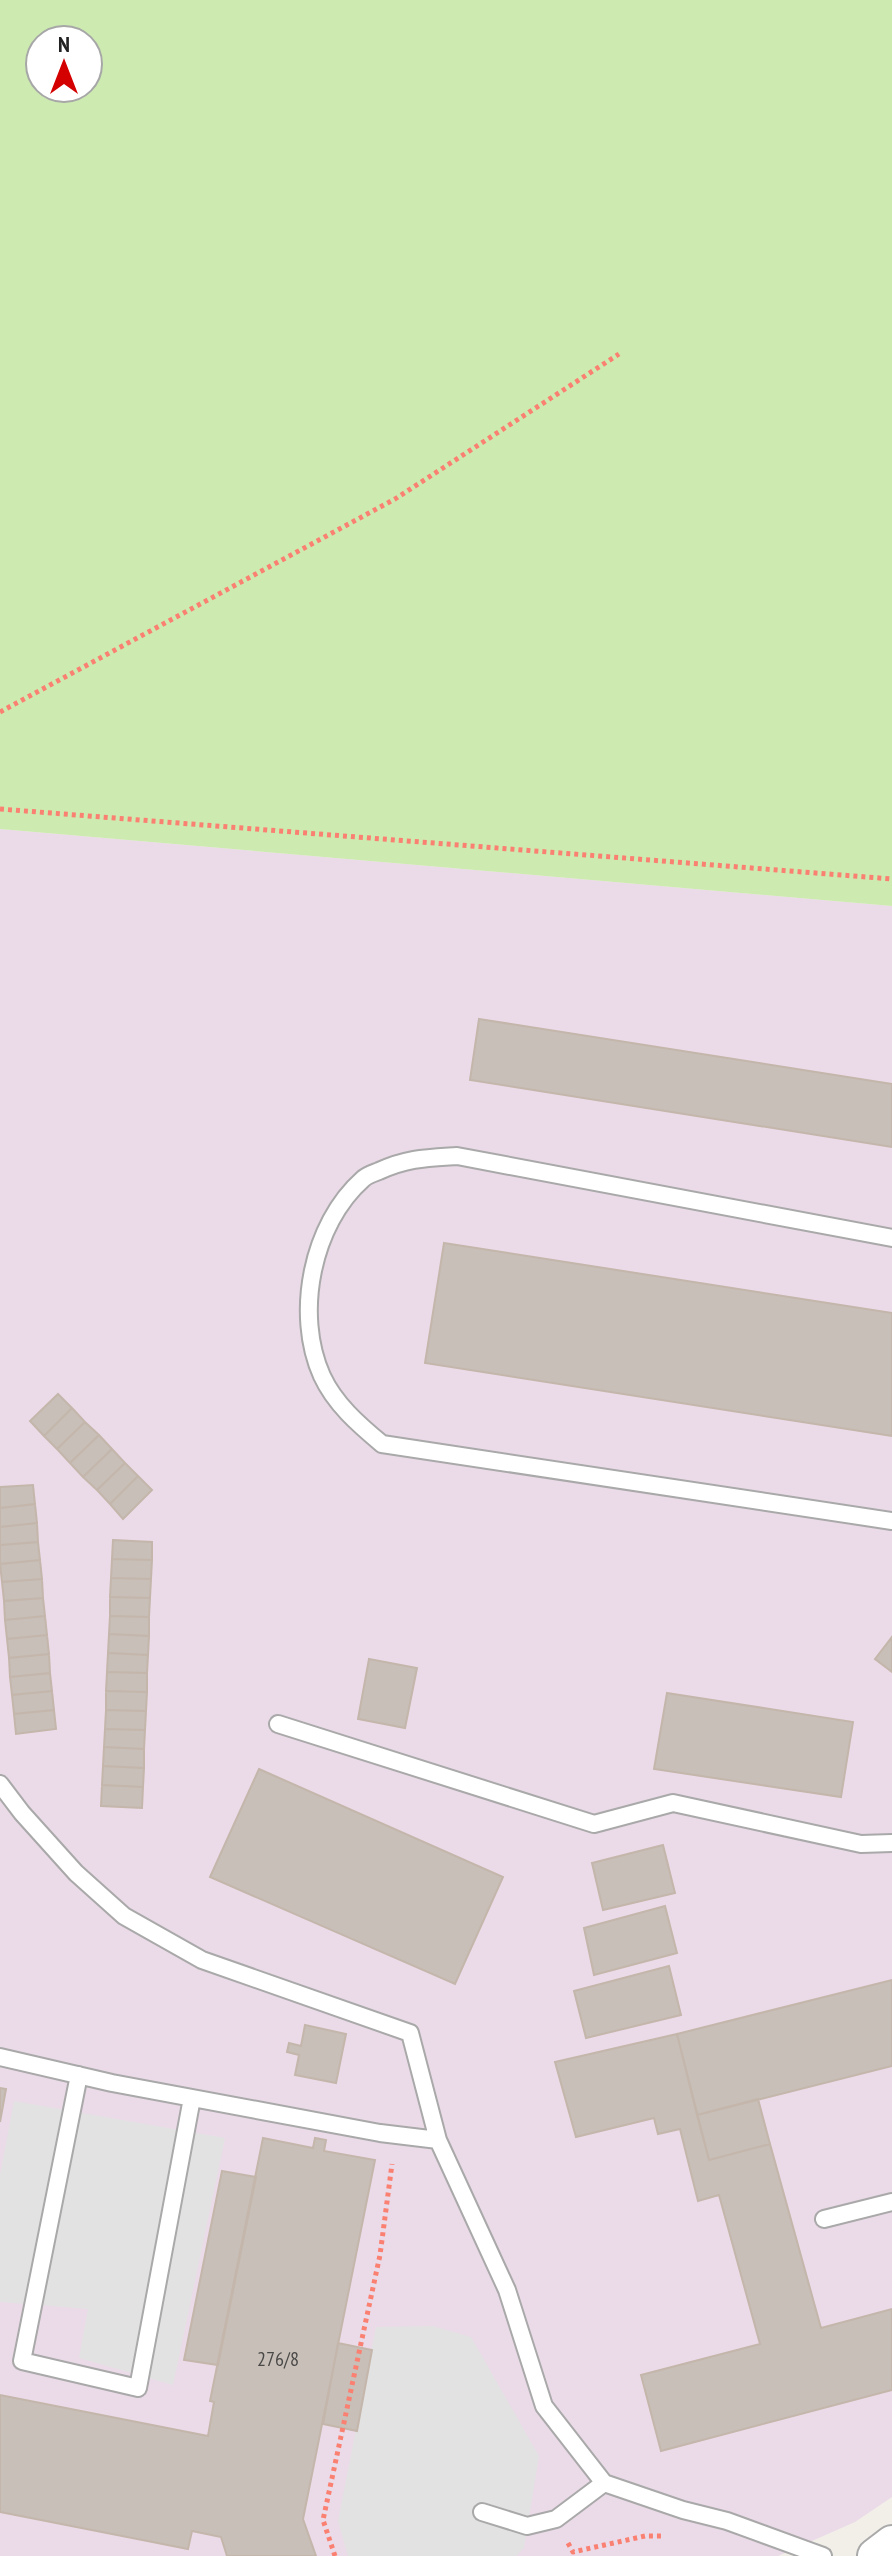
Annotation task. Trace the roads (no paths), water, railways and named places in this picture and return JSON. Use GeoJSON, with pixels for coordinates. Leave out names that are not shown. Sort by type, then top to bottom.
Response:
{"type":"FeatureCollection","features":[{"type":"Feature","properties":{"kind":"street"},"geometry":{"type":"LineString","coordinates":[[875,2556],[892,2543]]}},
{"type":"Feature","properties":{"kind":"lane"},"geometry":{"type":"LineString","coordinates":[[892,1238],[457,1156],[404,1160],[364,1177],[336,1212],[318,1248],[309,1293],[309,1343],[322,1378],[349,1417],[382,1444],[892,1521]]}},
{"type":"Feature","properties":{"kind":"lane"},"geometry":{"type":"LineString","coordinates":[[278,1724],[594,1824],[673,1803],[861,1844],[892,1843]]}},
{"type":"Feature","properties":{"kind":"lane"},"geometry":{"type":"LineString","coordinates":[[0,1784],[76,1873],[124,1916],[202,1960],[410,2033],[438,2140],[507,2290],[544,2406],[604,2483],[683,2510],[727,2521],[823,2556]]}},
{"type":"Feature","properties":{"kind":"lane"},"geometry":{"type":"LineString","coordinates":[[0,2057],[192,2098],[438,2140]]}},
{"type":"Feature","properties":{"kind":"lane"},"geometry":{"type":"LineString","coordinates":[[79,2075],[22,2361],[138,2388],[192,2098]]}},
{"type":"Feature","properties":{"kind":"lane"},"geometry":{"type":"LineString","coordinates":[[824,2219],[892,2202]]}},
{"type":"Feature","properties":{"kind":"lane"},"geometry":{"type":"LineString","coordinates":[[482,2512],[527,2526],[556,2519],[604,2483]]}}]}
